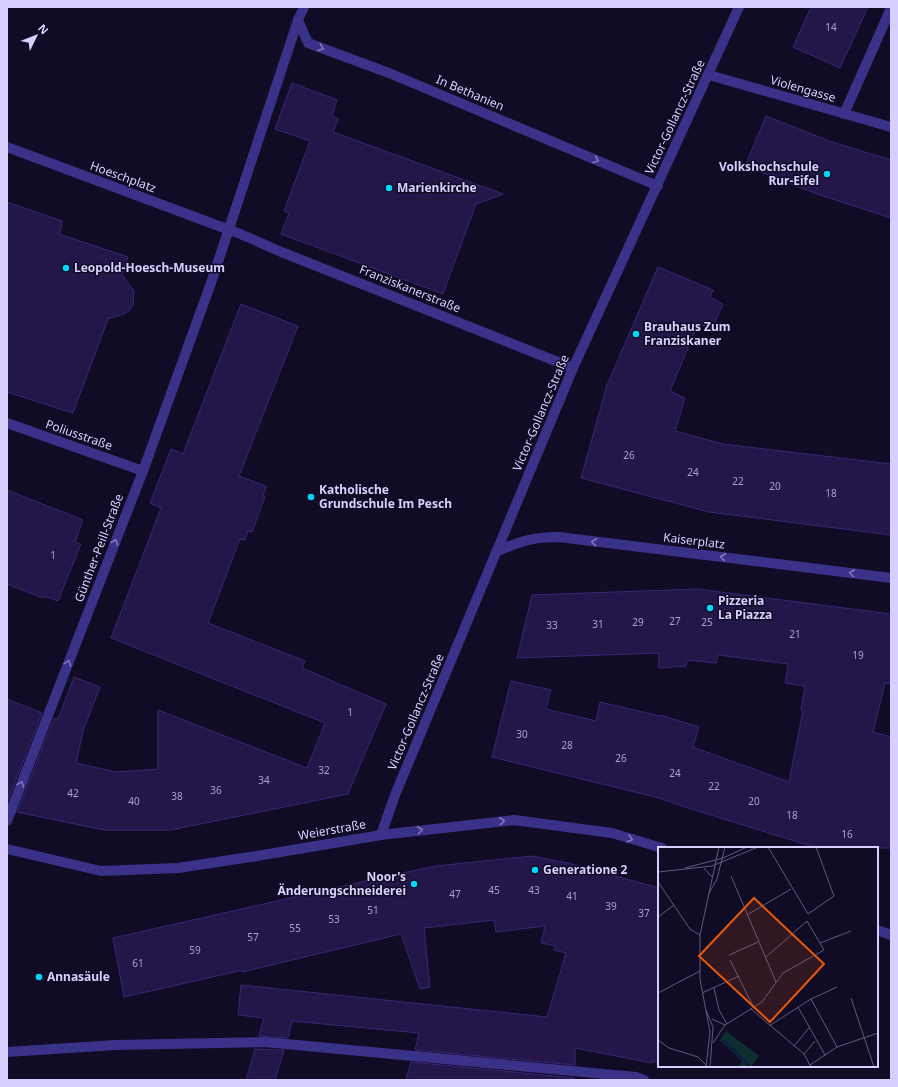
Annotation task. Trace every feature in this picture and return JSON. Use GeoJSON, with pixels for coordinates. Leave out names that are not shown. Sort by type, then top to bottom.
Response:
{"type":"FeatureCollection","features":[{"type":"Feature","properties":{"kind":"street"},"geometry":{"type":"LineString","coordinates":[[234,231],[298,20],[304,7]]}},
{"type":"Feature","properties":{"kind":"street","name":"Victor-Gollancz-Straße"},"geometry":{"type":"LineString","coordinates":[[381,835],[395,795],[573,368],[739,7]]}},
{"type":"Feature","properties":{"kind":"street"},"geometry":{"type":"LineString","coordinates":[[844,114],[891,8]]}},
{"type":"Feature","properties":{"kind":"street","name":"In Bethanien"},"geometry":{"type":"LineString","coordinates":[[298,20],[308,43],[389,73],[658,186]]}},
{"type":"Feature","properties":{"kind":"street","name":"Violengasse"},"geometry":{"type":"LineString","coordinates":[[709,75],[891,127]]}},
{"type":"Feature","properties":{"kind":"street","name":"Hoeschplatz"},"geometry":{"type":"LineString","coordinates":[[7,147],[234,231]]}},
{"type":"Feature","properties":{"kind":"street","name":"Günther-Peill-Straße"},"geometry":{"type":"LineString","coordinates":[[7,820],[143,471],[211,282],[234,231]]}},
{"type":"Feature","properties":{"kind":"street","name":"Franziskanerstraße"},"geometry":{"type":"LineString","coordinates":[[234,231],[279,251],[573,368]]}},
{"type":"Feature","properties":{"kind":"street","name":"Poliusstraße"},"geometry":{"type":"LineString","coordinates":[[7,423],[143,471]]}},
{"type":"Feature","properties":{"kind":"street","name":"Kaiserplatz"},"geometry":{"type":"LineString","coordinates":[[496,552],[518,542],[540,537],[559,537],[891,578]]}},
{"type":"Feature","properties":{"kind":"street","name":"Weierstraße"},"geometry":{"type":"LineString","coordinates":[[7,849],[100,871],[178,868],[381,835],[514,820],[612,834],[658,847]]}},
{"type":"Feature","properties":{"kind":"street"},"geometry":{"type":"LineString","coordinates":[[878,930],[891,935]]}},
{"type":"Feature","properties":{"kind":"street"},"geometry":{"type":"LineString","coordinates":[[7,1052],[110,1045],[265,1042],[636,1077],[644,1080]]}},
{"type":"Feature","properties":{"kind":"building"},"geometry":{"type":"Polygon","coordinates":[[[811,7],[868,7],[840,68],[793,47],[811,7]]]}},
{"type":"Feature","properties":{"kind":"building","name":"Marienkirche"},"geometry":{"type":"Polygon","coordinates":[[[292,83],[337,100],[332,116],[338,119],[333,132],[503,194],[476,204],[443,294],[281,234],[289,213],[284,211],[310,141],[275,129],[292,83]]]}},
{"type":"Feature","properties":{"kind":"building","name":"Volkshochschule Rur-Eifel"},"geometry":{"type":"Polygon","coordinates":[[[766,116],[832,142],[891,160],[891,218],[817,194],[745,166],[766,116]]]}},
{"type":"Feature","properties":{"kind":"building","name":"Leopold-Hoesch-Museum"},"geometry":{"type":"Polygon","coordinates":[[[7,202],[62,221],[59,234],[128,257],[122,275],[134,291],[133,304],[130,310],[124,314],[108,319],[73,413],[7,392],[7,202]]]}},
{"type":"Feature","properties":{"kind":"building"},"geometry":{"type":"Polygon","coordinates":[[[658,267],[713,290],[710,297],[723,304],[712,329],[698,324],[670,391],[685,398],[675,431],[723,444],[891,464],[891,535],[709,512],[581,478],[607,385],[658,267]]]}},
{"type":"Feature","properties":{"kind":"building"},"geometry":{"type":"Polygon","coordinates":[[[241,304],[298,326],[239,476],[266,486],[263,496],[265,497],[252,532],[248,531],[245,540],[240,539],[208,623],[305,661],[302,668],[386,704],[348,794],[171,830],[104,830],[17,812],[54,718],[58,719],[74,677],[100,687],[83,731],[76,763],[116,772],[158,769],[158,710],[307,768],[325,723],[111,638],[161,508],[150,503],[171,449],[183,454],[241,304]]]}},
{"type":"Feature","properties":{"kind":"building"},"geometry":{"type":"Polygon","coordinates":[[[7,490],[83,520],[75,542],[81,544],[58,601],[44,596],[43,598],[7,584],[7,490]]]}},
{"type":"Feature","properties":{"kind":"building"},"geometry":{"type":"Polygon","coordinates":[[[697,589],[891,614],[891,684],[885,683],[873,732],[891,737],[891,848],[814,847],[659,798],[492,757],[511,681],[551,690],[546,709],[596,721],[600,702],[660,715],[699,727],[693,747],[789,782],[803,711],[801,710],[805,686],[785,683],[788,664],[718,655],[716,663],[687,660],[686,666],[659,668],[659,653],[517,658],[532,595],[697,589]]]}},
{"type":"Feature","properties":{"kind":"building"},"geometry":{"type":"Polygon","coordinates":[[[7,699],[42,713],[7,803],[7,699]]]}},
{"type":"Feature","properties":{"kind":"building"},"geometry":{"type":"Polygon","coordinates":[[[532,856],[568,863],[658,888],[658,1063],[652,1061],[652,1063],[575,1048],[575,1065],[415,1050],[419,1033],[292,1021],[288,1038],[259,1036],[264,1018],[238,1015],[241,985],[547,1017],[566,953],[554,950],[556,946],[541,943],[545,926],[496,932],[494,920],[424,928],[430,987],[420,989],[401,934],[242,972],[243,970],[124,997],[113,938],[436,866],[532,856]]]}},
{"type":"Feature","properties":{"kind":"building"},"geometry":{"type":"Polygon","coordinates":[[[255,1049],[284,1050],[275,1080],[246,1080],[255,1049]]]}},
{"type":"Feature","properties":{"kind":"building"},"geometry":{"type":"Polygon","coordinates":[[[411,1062],[574,1078],[574,1080],[406,1080],[411,1062]]]}},
{"type":"Feature","properties":{"kind":"place","name":"Volkshochschule Rur-Eifel"},"geometry":{"type":"Point","coordinates":[827,174]}},
{"type":"Feature","properties":{"kind":"place","name":"Marienkirche"},"geometry":{"type":"Point","coordinates":[389,188]}},
{"type":"Feature","properties":{"kind":"place","name":"Leopold-Hoesch-Museum"},"geometry":{"type":"Point","coordinates":[66,268]}},
{"type":"Feature","properties":{"kind":"place","name":"Brauhaus Zum Franziskaner"},"geometry":{"type":"Point","coordinates":[636,334]}},
{"type":"Feature","properties":{"kind":"place","name":"Katholische Grundschule Im Pesch"},"geometry":{"type":"Point","coordinates":[311,497]}},
{"type":"Feature","properties":{"kind":"place","name":"Pizzeria La Piazza"},"geometry":{"type":"Point","coordinates":[710,608]}},
{"type":"Feature","properties":{"kind":"place","name":"Generatione 2"},"geometry":{"type":"Point","coordinates":[535,870]}},
{"type":"Feature","properties":{"kind":"place","name":"Noor's Änderungschneiderei"},"geometry":{"type":"Point","coordinates":[414,884]}},
{"type":"Feature","properties":{"kind":"place","name":"Annasäule"},"geometry":{"type":"Point","coordinates":[39,977]}}]}
